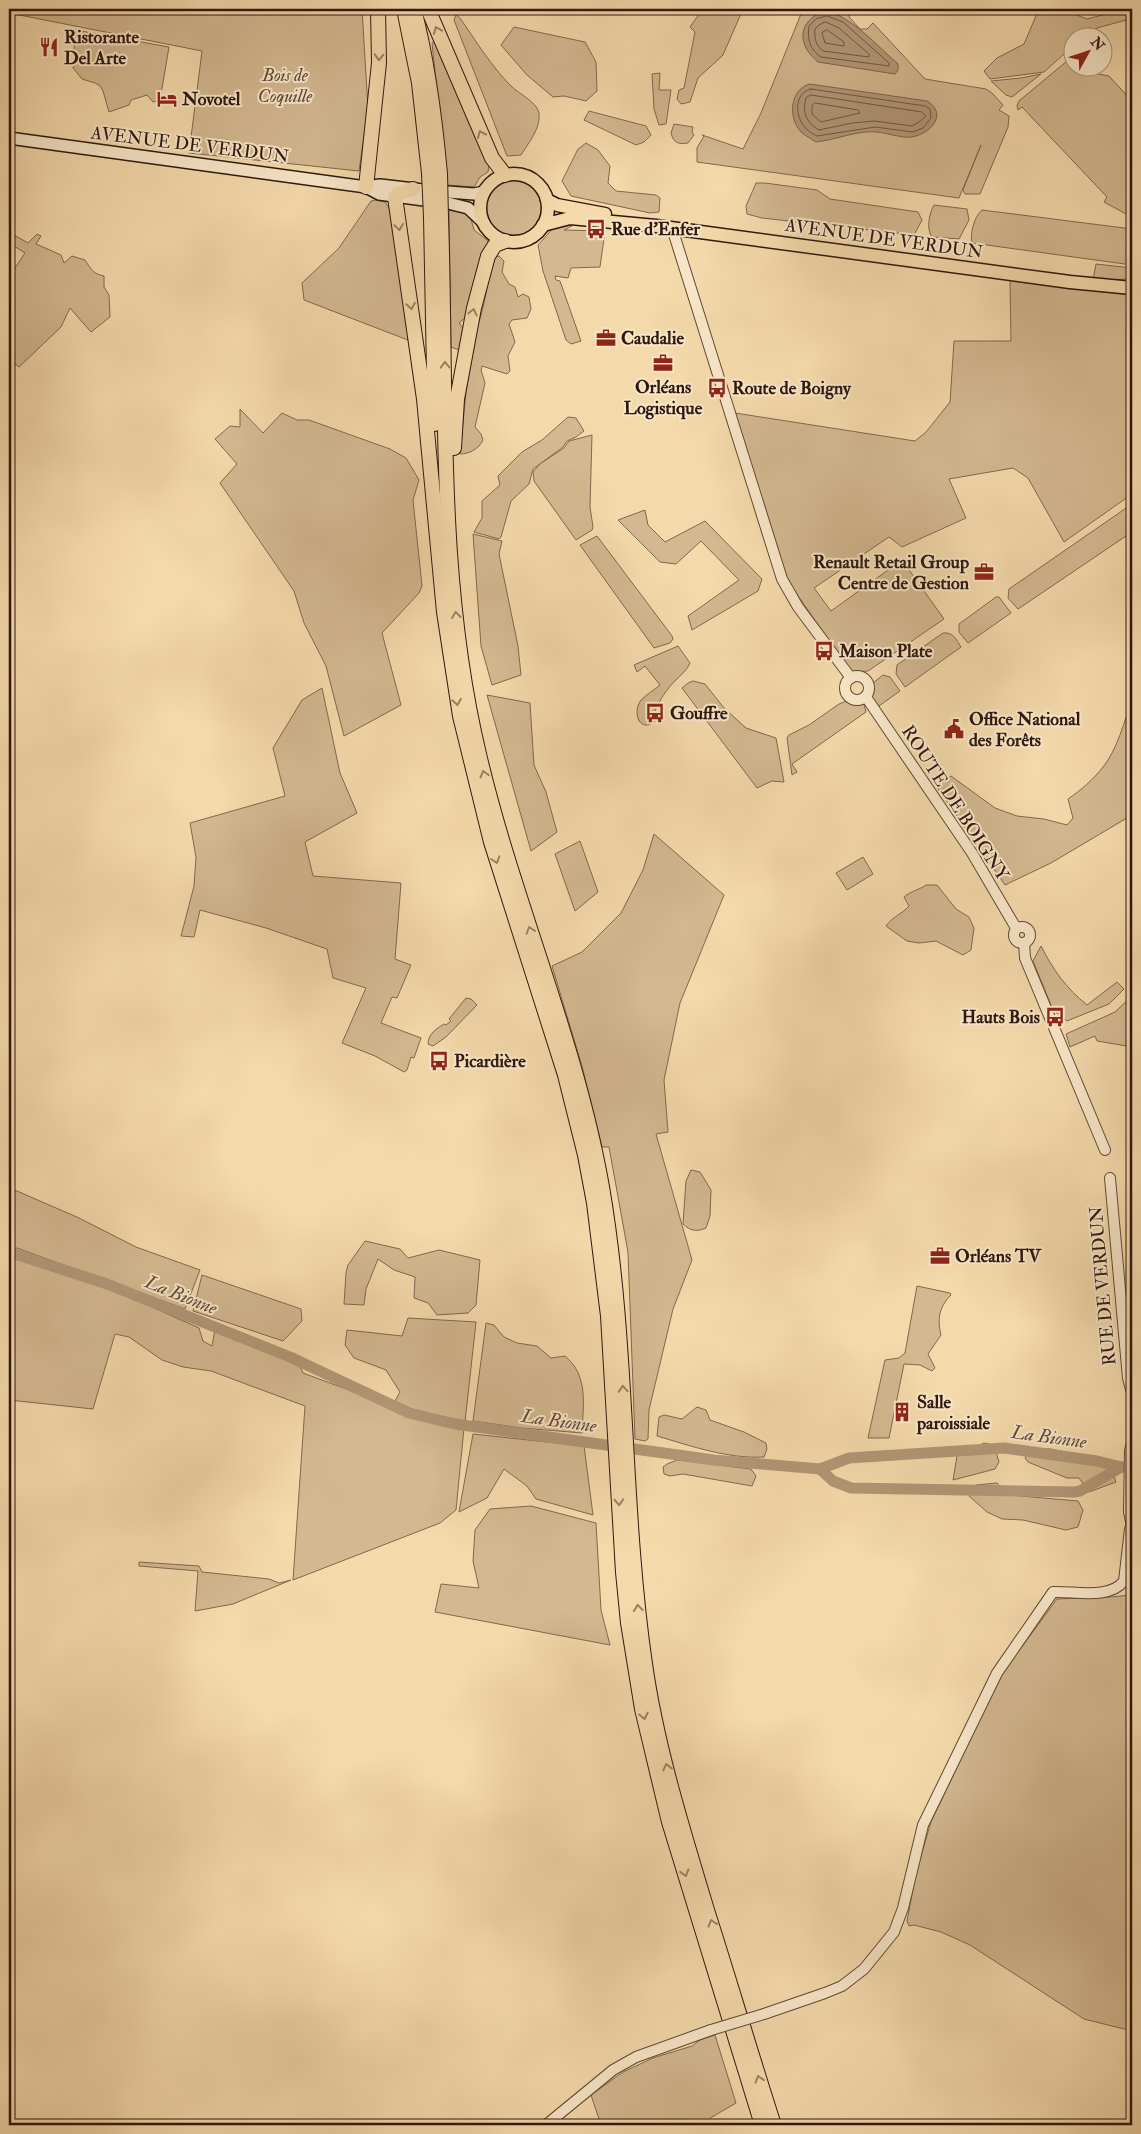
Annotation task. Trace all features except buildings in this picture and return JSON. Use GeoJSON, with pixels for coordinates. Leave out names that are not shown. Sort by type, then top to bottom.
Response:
{"type":"FeatureCollection","features":[{"type":"Feature","properties":{"kind":"highway"},"geometry":{"type":"LineString","coordinates":[[366,187],[379,63],[378,9]]}},
{"type":"Feature","properties":{"kind":"highway"},"geometry":{"type":"LineString","coordinates":[[404,9],[420,83],[434,174]]}},
{"type":"Feature","properties":{"kind":"highway"},"geometry":{"type":"LineString","coordinates":[[414,9],[436,124],[434,174],[445,464],[449,540],[462,666],[478,751],[500,834],[584,1104],[601,1183],[611,1301]]}},
{"type":"Feature","properties":{"kind":"highway"},"geometry":{"type":"LineString","coordinates":[[428,9],[492,158],[505,175]]}},
{"type":"Feature","properties":{"kind":"highway"},"geometry":{"type":"LineString","coordinates":[[420,193],[399,193],[395,197],[430,441],[430,480],[445,621],[460,716],[468,756],[491,842],[552,1032],[575,1112],[594,1203],[613,1315],[621,1454],[623,1572],[628,1623],[642,1709],[669,1822],[762,2125]]}},
{"type":"Feature","properties":{"kind":"highway"},"geometry":{"type":"LineString","coordinates":[[436,218],[440,567]]}},
{"type":"Feature","properties":{"kind":"highway"},"geometry":{"type":"LineString","coordinates":[[449,540],[457,399],[467,337],[488,256],[495,245],[505,241]]}},
{"type":"Feature","properties":{"kind":"highway"},"geometry":{"type":"LineString","coordinates":[[621,1454],[639,1618],[655,1718],[683,1831],[774,2125]]}},
{"type":"Feature","properties":{"kind":"main road","name":"AVENUE DE VERDUN"},"geometry":{"type":"LineString","coordinates":[[9,138],[366,187],[380,185],[420,193]]}},
{"type":"Feature","properties":{"kind":"main road"},"geometry":{"type":"LineString","coordinates":[[505,175],[522,176],[533,181],[542,190],[547,200],[547,214],[543,225],[535,235],[520,242],[505,241],[489,231],[480,214],[480,203],[484,192],[494,181],[505,175]]}},
{"type":"Feature","properties":{"kind":"main road","name":"AVENUE DE VERDUN"},"geometry":{"type":"LineString","coordinates":[[366,187],[379,194],[395,197]]}},
{"type":"Feature","properties":{"kind":"main road"},"geometry":{"type":"LineString","coordinates":[[484,192],[448,197],[468,208],[484,223]]}},
{"type":"Feature","properties":{"kind":"main road","name":"AVENUE DE VERDUN"},"geometry":{"type":"LineString","coordinates":[[547,200],[557,205],[631,218],[656,226]]}},
{"type":"Feature","properties":{"kind":"main road","name":"AVENUE DE VERDUN"},"geometry":{"type":"LineString","coordinates":[[543,225],[570,218],[656,226],[1132,288]]}},
{"type":"Feature","properties":{"kind":"main road","name":"AVENUE DE VERDUN"},"geometry":{"type":"LineString","coordinates":[[1108,286],[1132,284]]}},
{"type":"Feature","properties":{"kind":"street"},"geometry":{"type":"LineString","coordinates":[[672,228],[782,579],[798,607],[851,678]]}},
{"type":"Feature","properties":{"kind":"street"},"geometry":{"type":"LineString","coordinates":[[858,676],[868,682],[869,691],[866,697],[857,700],[848,695],[846,684],[851,678],[858,676]]}},
{"type":"Feature","properties":{"kind":"street","name":"ROUTE DE BOIGNY"},"geometry":{"type":"LineString","coordinates":[[866,697],[972,853],[1016,928],[1022,926],[1029,931],[1030,937],[1024,943],[1025,958],[1105,1150]]}},
{"type":"Feature","properties":{"kind":"street","name":"RUE DE VERDUN"},"geometry":{"type":"LineString","coordinates":[[1110,1178],[1127,1370],[1132,1392]]}},
{"type":"Feature","properties":{"kind":"street"},"geometry":{"type":"LineString","coordinates":[[546,2125],[612,2070],[636,2057],[826,1993],[842,1986],[864,1969],[894,1932],[904,1908],[923,1824],[997,1673],[1053,1592],[1100,1593],[1112,1591],[1124,1581],[1130,1529],[1132,1526],[1129,1512],[1132,1443]]}},
{"type":"Feature","properties":{"kind":"green space","name":"Bois de Coquille"},"geometry":{"type":"Polygon","coordinates":[[[9,9],[362,9],[368,108],[359,171],[189,153],[202,51],[9,13],[9,9]]]}},
{"type":"Feature","properties":{"kind":"green space"},"geometry":{"type":"Polygon","coordinates":[[[703,9],[743,9],[723,55],[698,78],[690,102],[681,104],[677,99],[679,90],[684,88],[695,32],[690,27],[703,9]]]}},
{"type":"Feature","properties":{"kind":"green space"},"geometry":{"type":"Polygon","coordinates":[[[803,9],[851,9],[849,17],[860,29],[867,29],[873,23],[925,79],[986,89],[992,93],[1003,105],[999,110],[1009,116],[1008,127],[980,194],[965,194],[963,190],[981,145],[959,198],[697,162],[697,148],[704,136],[702,135],[743,149],[761,113],[803,9]]]}},
{"type":"Feature","properties":{"kind":"green space"},"geometry":{"type":"Polygon","coordinates":[[[1039,9],[1061,9],[1087,19],[1125,9],[1132,9],[1130,19],[1097,28],[1064,28],[1064,54],[1044,72],[990,79],[984,71],[997,58],[1024,44],[1039,9]]]}},
{"type":"Feature","properties":{"kind":"green space"},"geometry":{"type":"Polygon","coordinates":[[[456,15],[497,70],[514,89],[538,109],[538,124],[531,140],[521,155],[507,156],[454,20],[456,15]]]}},
{"type":"Feature","properties":{"kind":"green space"},"geometry":{"type":"Polygon","coordinates":[[[514,27],[585,42],[596,62],[597,91],[586,101],[564,96],[553,97],[527,75],[501,45],[514,27]]]}},
{"type":"Feature","properties":{"kind":"green space"},"geometry":{"type":"Polygon","coordinates":[[[75,30],[169,47],[160,100],[153,102],[147,95],[131,100],[129,105],[109,112],[100,86],[82,79],[73,68],[75,30]]]}},
{"type":"Feature","properties":{"kind":"green space"},"geometry":{"type":"Polygon","coordinates":[[[437,39],[489,165],[488,172],[480,177],[474,187],[447,185],[432,43],[437,39]]]}},
{"type":"Feature","properties":{"kind":"green space"},"geometry":{"type":"Polygon","coordinates":[[[1064,64],[1064,78],[1111,78],[1132,101],[1132,215],[1128,215],[1104,202],[1107,197],[1022,107],[1018,110],[1019,101],[1064,64]]]}},
{"type":"Feature","properties":{"kind":"green space"},"geometry":{"type":"Polygon","coordinates":[[[660,73],[659,90],[671,90],[666,124],[659,125],[654,109],[652,74],[660,73]]]}},
{"type":"Feature","properties":{"kind":"green space"},"geometry":{"type":"Polygon","coordinates":[[[1041,74],[1012,97],[1006,95],[991,81],[1021,78],[1041,74]]]}},
{"type":"Feature","properties":{"kind":"green space"},"geometry":{"type":"Polygon","coordinates":[[[589,111],[646,126],[651,135],[644,142],[636,145],[584,120],[589,111]]]}},
{"type":"Feature","properties":{"kind":"green space"},"geometry":{"type":"Polygon","coordinates":[[[674,124],[693,127],[692,132],[694,135],[688,143],[681,144],[673,139],[671,133],[674,124]]]}},
{"type":"Feature","properties":{"kind":"green space"},"geometry":{"type":"Polygon","coordinates":[[[586,143],[598,150],[610,166],[608,183],[616,191],[656,195],[660,198],[659,212],[650,213],[571,196],[562,181],[578,149],[586,143]]]}},
{"type":"Feature","properties":{"kind":"green space"},"geometry":{"type":"Polygon","coordinates":[[[514,177],[531,182],[539,190],[544,207],[539,224],[531,232],[514,237],[497,232],[489,224],[484,207],[489,190],[497,182],[514,177]]]}},
{"type":"Feature","properties":{"kind":"green space"},"geometry":{"type":"Polygon","coordinates":[[[756,183],[817,190],[830,199],[918,212],[922,220],[914,235],[762,218],[747,214],[746,206],[756,183]]]}},
{"type":"Feature","properties":{"kind":"green space"},"geometry":{"type":"Polygon","coordinates":[[[371,201],[385,202],[391,211],[413,342],[304,300],[302,283],[339,248],[371,201]]]}},
{"type":"Feature","properties":{"kind":"green space"},"geometry":{"type":"Polygon","coordinates":[[[934,205],[967,209],[969,220],[959,239],[932,237],[929,230],[929,221],[934,205]]]}},
{"type":"Feature","properties":{"kind":"green space"},"geometry":{"type":"Polygon","coordinates":[[[449,210],[464,211],[470,215],[474,230],[487,240],[489,244],[466,317],[459,323],[464,329],[459,350],[451,347],[449,210]]]}},
{"type":"Feature","properties":{"kind":"green space"},"geometry":{"type":"Polygon","coordinates":[[[982,210],[1132,229],[1132,265],[972,243],[973,225],[982,210]]]}},
{"type":"Feature","properties":{"kind":"green space"},"geometry":{"type":"Polygon","coordinates":[[[561,224],[572,226],[564,230],[605,231],[600,267],[571,268],[568,278],[555,276],[556,280],[560,281],[581,341],[571,344],[566,340],[543,271],[538,245],[555,226],[561,224]]]}},
{"type":"Feature","properties":{"kind":"green space"},"geometry":{"type":"Polygon","coordinates":[[[9,232],[28,243],[37,234],[41,236],[36,244],[61,255],[64,263],[72,256],[85,260],[95,272],[104,276],[104,287],[109,295],[110,317],[91,332],[70,308],[61,327],[19,367],[9,359],[9,277],[25,253],[9,243],[9,232]]]}},
{"type":"Feature","properties":{"kind":"green space"},"geometry":{"type":"Polygon","coordinates":[[[499,256],[504,261],[502,272],[509,284],[515,287],[518,297],[523,294],[529,297],[531,309],[527,318],[512,320],[509,324],[515,342],[508,356],[510,371],[507,374],[482,366],[481,370],[485,383],[475,427],[483,440],[473,450],[460,454],[466,392],[477,326],[493,258],[499,256]]]}},
{"type":"Feature","properties":{"kind":"green space"},"geometry":{"type":"Polygon","coordinates":[[[1096,264],[1132,268],[1132,279],[1093,280],[1096,264]]]}},
{"type":"Feature","properties":{"kind":"green space"},"geometry":{"type":"Polygon","coordinates":[[[1010,280],[1132,295],[1132,494],[1064,542],[1028,478],[1013,468],[949,479],[966,518],[902,547],[889,537],[814,588],[831,611],[902,560],[944,619],[868,671],[851,672],[785,577],[735,413],[915,441],[926,432],[950,402],[954,341],[1011,341],[1010,280]]]}},
{"type":"Feature","properties":{"kind":"green space"},"geometry":{"type":"Polygon","coordinates":[[[240,409],[263,433],[282,413],[297,420],[309,420],[390,449],[406,458],[419,480],[413,500],[422,586],[419,593],[382,633],[401,705],[344,736],[326,666],[304,623],[294,591],[220,483],[237,464],[215,439],[230,426],[240,427],[240,409]]]}},
{"type":"Feature","properties":{"kind":"green space"},"geometry":{"type":"Polygon","coordinates":[[[568,417],[576,418],[584,431],[567,441],[563,447],[533,469],[529,484],[511,501],[501,537],[499,539],[474,532],[482,518],[482,501],[500,485],[498,476],[522,452],[542,440],[568,417]]]}},
{"type":"Feature","properties":{"kind":"green space"},"geometry":{"type":"Polygon","coordinates":[[[592,435],[590,507],[593,527],[592,530],[576,540],[534,481],[533,472],[540,464],[564,448],[569,441],[592,435]]]}},
{"type":"Feature","properties":{"kind":"green space"},"geometry":{"type":"Polygon","coordinates":[[[1132,504],[1132,532],[1018,609],[1008,598],[1009,589],[1132,504]]]}},
{"type":"Feature","properties":{"kind":"green space"},"geometry":{"type":"Polygon","coordinates":[[[645,510],[648,525],[665,542],[705,521],[762,579],[758,591],[692,630],[688,616],[739,580],[701,541],[676,564],[660,562],[618,520],[645,510]]]}},
{"type":"Feature","properties":{"kind":"green space"},"geometry":{"type":"Polygon","coordinates":[[[473,534],[502,541],[499,554],[518,646],[521,675],[492,685],[481,646],[473,534]]]}},
{"type":"Feature","properties":{"kind":"green space"},"geometry":{"type":"Polygon","coordinates":[[[597,536],[672,636],[673,639],[670,643],[654,648],[580,545],[597,536]]]}},
{"type":"Feature","properties":{"kind":"green space"},"geometry":{"type":"Polygon","coordinates":[[[996,597],[999,597],[1011,613],[968,643],[959,632],[959,624],[996,597]]]}},
{"type":"Feature","properties":{"kind":"green space"},"geometry":{"type":"Polygon","coordinates":[[[943,633],[952,635],[961,647],[905,687],[896,674],[897,665],[943,633]]]}},
{"type":"Feature","properties":{"kind":"green space"},"geometry":{"type":"Polygon","coordinates":[[[678,646],[690,663],[660,700],[654,714],[657,716],[654,722],[644,725],[637,715],[638,705],[643,698],[660,685],[645,666],[637,672],[634,665],[678,646]]]}},
{"type":"Feature","properties":{"kind":"green space"},"geometry":{"type":"Polygon","coordinates":[[[883,675],[890,677],[900,691],[876,708],[870,696],[873,683],[883,675]]]}},
{"type":"Feature","properties":{"kind":"green space"},"geometry":{"type":"Polygon","coordinates":[[[693,681],[705,684],[724,708],[746,728],[776,738],[784,782],[772,781],[757,788],[682,688],[693,681]]]}},
{"type":"Feature","properties":{"kind":"green space"},"geometry":{"type":"Polygon","coordinates":[[[322,688],[340,773],[357,813],[305,842],[313,876],[401,883],[395,959],[411,965],[397,998],[392,997],[381,1023],[421,1038],[414,1058],[411,1057],[407,1070],[404,1072],[375,1056],[342,1043],[366,988],[333,978],[327,949],[266,928],[200,910],[194,937],[181,936],[194,886],[196,857],[190,823],[285,796],[273,748],[302,700],[322,688]]]}},
{"type":"Feature","properties":{"kind":"green space"},"geometry":{"type":"Polygon","coordinates":[[[487,695],[530,703],[534,765],[546,792],[557,832],[531,851],[487,695]]]}},
{"type":"Feature","properties":{"kind":"green space"},"geometry":{"type":"Polygon","coordinates":[[[1132,699],[1132,815],[1051,863],[1005,885],[936,786],[951,776],[995,808],[1017,816],[1044,819],[1067,825],[1073,818],[1068,799],[1091,780],[1108,760],[1120,734],[1132,699]]]}},
{"type":"Feature","properties":{"kind":"green space"},"geometry":{"type":"Polygon","coordinates":[[[849,700],[864,704],[866,712],[792,764],[797,772],[792,775],[787,738],[789,735],[809,725],[839,704],[849,700]]]}},
{"type":"Feature","properties":{"kind":"green space"},"geometry":{"type":"Polygon","coordinates":[[[654,834],[724,895],[680,1003],[664,1080],[668,1132],[656,1134],[692,1260],[673,1309],[649,1410],[648,1439],[645,1441],[635,1439],[628,1252],[609,1147],[602,1147],[582,1066],[552,966],[582,952],[621,913],[643,870],[654,834]]]}},
{"type":"Feature","properties":{"kind":"green space"},"geometry":{"type":"Polygon","coordinates":[[[580,841],[598,892],[575,911],[555,854],[580,841]]]}},
{"type":"Feature","properties":{"kind":"green space"},"geometry":{"type":"Polygon","coordinates":[[[863,857],[873,874],[847,890],[836,873],[863,857]]]}},
{"type":"Feature","properties":{"kind":"green space"},"geometry":{"type":"Polygon","coordinates":[[[926,885],[937,885],[956,909],[969,917],[974,928],[971,950],[963,955],[936,941],[919,943],[907,941],[886,926],[909,906],[904,897],[926,885]]]}},
{"type":"Feature","properties":{"kind":"green space"},"geometry":{"type":"Polygon","coordinates":[[[1041,946],[1061,979],[1087,1005],[1117,982],[1124,989],[1109,1004],[1067,1021],[1053,1010],[1033,961],[1041,946]]]}},
{"type":"Feature","properties":{"kind":"green space"},"geometry":{"type":"Polygon","coordinates":[[[1132,996],[1132,1047],[1097,1041],[1095,1036],[1070,1047],[1066,1034],[1115,1012],[1132,996]]]}},
{"type":"Feature","properties":{"kind":"green space"},"geometry":{"type":"Polygon","coordinates":[[[466,998],[471,999],[477,1005],[446,1037],[433,1046],[428,1044],[428,1040],[433,1032],[451,1021],[449,1019],[466,998]]]}},
{"type":"Feature","properties":{"kind":"green space"},"geometry":{"type":"Polygon","coordinates":[[[691,1170],[700,1172],[711,1190],[710,1216],[706,1228],[700,1230],[688,1228],[683,1224],[686,1181],[691,1170]]]}},
{"type":"Feature","properties":{"kind":"green space"},"geometry":{"type":"Polygon","coordinates":[[[9,1190],[17,1191],[79,1218],[136,1247],[200,1270],[185,1309],[17,1248],[10,1250],[11,1256],[107,1284],[107,1287],[199,1328],[203,1341],[212,1346],[215,1329],[298,1362],[303,1373],[392,1406],[464,1428],[456,1510],[440,1523],[293,1580],[305,1406],[211,1371],[183,1367],[162,1360],[129,1337],[115,1334],[93,1409],[9,1400],[9,1190]]]}},
{"type":"Feature","properties":{"kind":"green space"},"geometry":{"type":"Polygon","coordinates":[[[365,1241],[400,1249],[408,1258],[439,1250],[480,1260],[476,1305],[468,1313],[437,1315],[428,1303],[414,1298],[415,1277],[394,1270],[378,1259],[366,1289],[364,1305],[344,1304],[348,1265],[365,1241]]]}},
{"type":"Feature","properties":{"kind":"green space"},"geometry":{"type":"Polygon","coordinates":[[[202,1275],[301,1309],[302,1321],[283,1341],[193,1311],[202,1275]]]}},
{"type":"Feature","properties":{"kind":"green space"},"geometry":{"type":"Polygon","coordinates":[[[917,1286],[950,1293],[951,1295],[944,1304],[940,1314],[941,1335],[928,1354],[935,1368],[932,1371],[920,1365],[904,1364],[889,1438],[868,1438],[885,1360],[899,1358],[905,1353],[917,1286]]]}},
{"type":"Feature","properties":{"kind":"green space"},"geometry":{"type":"Polygon","coordinates":[[[408,1318],[476,1322],[465,1422],[412,1409],[395,1401],[400,1392],[386,1370],[354,1358],[345,1345],[347,1330],[402,1336],[408,1318]]]}},
{"type":"Feature","properties":{"kind":"green space"},"geometry":{"type":"Polygon","coordinates":[[[486,1323],[494,1325],[504,1337],[517,1343],[537,1346],[551,1358],[565,1356],[573,1364],[578,1373],[583,1392],[582,1433],[522,1428],[473,1421],[486,1323]]]}},
{"type":"Feature","properties":{"kind":"green space"},"geometry":{"type":"Polygon","coordinates":[[[697,1407],[706,1410],[710,1420],[744,1432],[766,1443],[767,1449],[764,1457],[723,1454],[657,1436],[659,1417],[664,1415],[682,1419],[697,1407]]]}},
{"type":"Feature","properties":{"kind":"green space"},"geometry":{"type":"Polygon","coordinates":[[[473,1434],[584,1446],[593,1515],[536,1499],[527,1486],[504,1469],[487,1498],[459,1512],[473,1434]]]}},
{"type":"Feature","properties":{"kind":"green space"},"geometry":{"type":"Polygon","coordinates":[[[984,1443],[994,1445],[999,1462],[995,1469],[953,1480],[957,1456],[984,1443]]]}},
{"type":"Feature","properties":{"kind":"green space"},"geometry":{"type":"Polygon","coordinates":[[[1030,1449],[1051,1449],[1109,1461],[1116,1482],[1089,1492],[1079,1478],[1067,1478],[1028,1462],[1025,1458],[1030,1449]]]}},
{"type":"Feature","properties":{"kind":"green space"},"geometry":{"type":"Polygon","coordinates":[[[677,1460],[751,1469],[756,1476],[752,1486],[683,1474],[670,1476],[664,1474],[663,1467],[677,1460]]]}},
{"type":"Feature","properties":{"kind":"green space"},"geometry":{"type":"Polygon","coordinates":[[[997,1483],[1009,1495],[1078,1501],[1083,1510],[1078,1527],[1066,1530],[1023,1520],[1002,1519],[987,1512],[969,1496],[976,1485],[997,1483]]]}},
{"type":"Feature","properties":{"kind":"green space"},"geometry":{"type":"Polygon","coordinates":[[[531,1506],[596,1523],[601,1610],[610,1645],[435,1612],[441,1584],[479,1588],[473,1561],[475,1530],[490,1509],[531,1506]]]}},
{"type":"Feature","properties":{"kind":"green space"},"geometry":{"type":"Polygon","coordinates":[[[139,1562],[199,1566],[202,1572],[269,1579],[279,1583],[291,1580],[233,1604],[195,1611],[198,1571],[139,1566],[139,1562]]]}},
{"type":"Feature","properties":{"kind":"green space"},"geometry":{"type":"Polygon","coordinates":[[[1132,1595],[1132,2031],[1084,2019],[970,1945],[941,1932],[914,1925],[909,1926],[907,1921],[916,1873],[931,1822],[1001,1675],[1057,1599],[1132,1595]]]}},
{"type":"Feature","properties":{"kind":"green space"},"geometry":{"type":"Polygon","coordinates":[[[715,2035],[736,2103],[712,2117],[703,2125],[601,2125],[591,2095],[623,2072],[653,2058],[692,2046],[700,2040],[715,2035]]]}},
{"type":"Feature","properties":{"kind":"water"},"geometry":{"type":"Polygon","coordinates":[[[824,11],[844,18],[873,41],[898,64],[898,70],[895,74],[818,62],[806,48],[803,34],[809,21],[815,15],[824,11]]]}},
{"type":"Feature","properties":{"kind":"water"},"geometry":{"type":"Polygon","coordinates":[[[810,84],[927,101],[933,106],[937,116],[928,130],[912,137],[869,132],[816,142],[802,133],[797,127],[793,112],[793,105],[798,92],[810,84]]]}},
{"type":"Feature","properties":{"kind":"waterway","name":"La Bionne"},"geometry":{"type":"LineString","coordinates":[[9,1252],[107,1284],[290,1357],[409,1413],[455,1424],[714,1460],[820,1469],[849,1458],[1004,1448],[1097,1461],[1121,1467],[1132,1467]]}},
{"type":"Feature","properties":{"kind":"waterway"},"geometry":{"type":"LineString","coordinates":[[820,1469],[833,1481],[851,1488],[1075,1492],[1080,1491],[1121,1467]]}},
{"type":"Feature","properties":{"kind":"place","name":"Ristorante Del Arte"},"geometry":{"type":"Point","coordinates":[49,47]}},
{"type":"Feature","properties":{"kind":"place","name":"Novotel"},"geometry":{"type":"Point","coordinates":[167,99]}},
{"type":"Feature","properties":{"kind":"place","name":"Rue d'Enfer"},"geometry":{"type":"Point","coordinates":[596,229]}},
{"type":"Feature","properties":{"kind":"place","name":"Caudalie"},"geometry":{"type":"Point","coordinates":[606,338]}},
{"type":"Feature","properties":{"kind":"place","name":"Orléans Logistique"},"geometry":{"type":"Point","coordinates":[663,363]}},
{"type":"Feature","properties":{"kind":"place","name":"Route de Boigny"},"geometry":{"type":"Point","coordinates":[717,388]}},
{"type":"Feature","properties":{"kind":"place","name":"Renault Retail Group Centre de Gestion"},"geometry":{"type":"Point","coordinates":[984,572]}},
{"type":"Feature","properties":{"kind":"place","name":"Maison Plate"},"geometry":{"type":"Point","coordinates":[824,651]}},
{"type":"Feature","properties":{"kind":"place","name":"Gouffre"},"geometry":{"type":"Point","coordinates":[655,713]}},
{"type":"Feature","properties":{"kind":"place","name":"Office National des Forêts"},"geometry":{"type":"Point","coordinates":[954,729]}},
{"type":"Feature","properties":{"kind":"place","name":"Hauts Bois"},"geometry":{"type":"Point","coordinates":[1055,1017]}},
{"type":"Feature","properties":{"kind":"place","name":"Picardière"},"geometry":{"type":"Point","coordinates":[439,1061]}},
{"type":"Feature","properties":{"kind":"place","name":"Orléans TV"},"geometry":{"type":"Point","coordinates":[940,1256]}},
{"type":"Feature","properties":{"kind":"place","name":"Salle paroissiale"},"geometry":{"type":"Point","coordinates":[902,1412]}}]}
